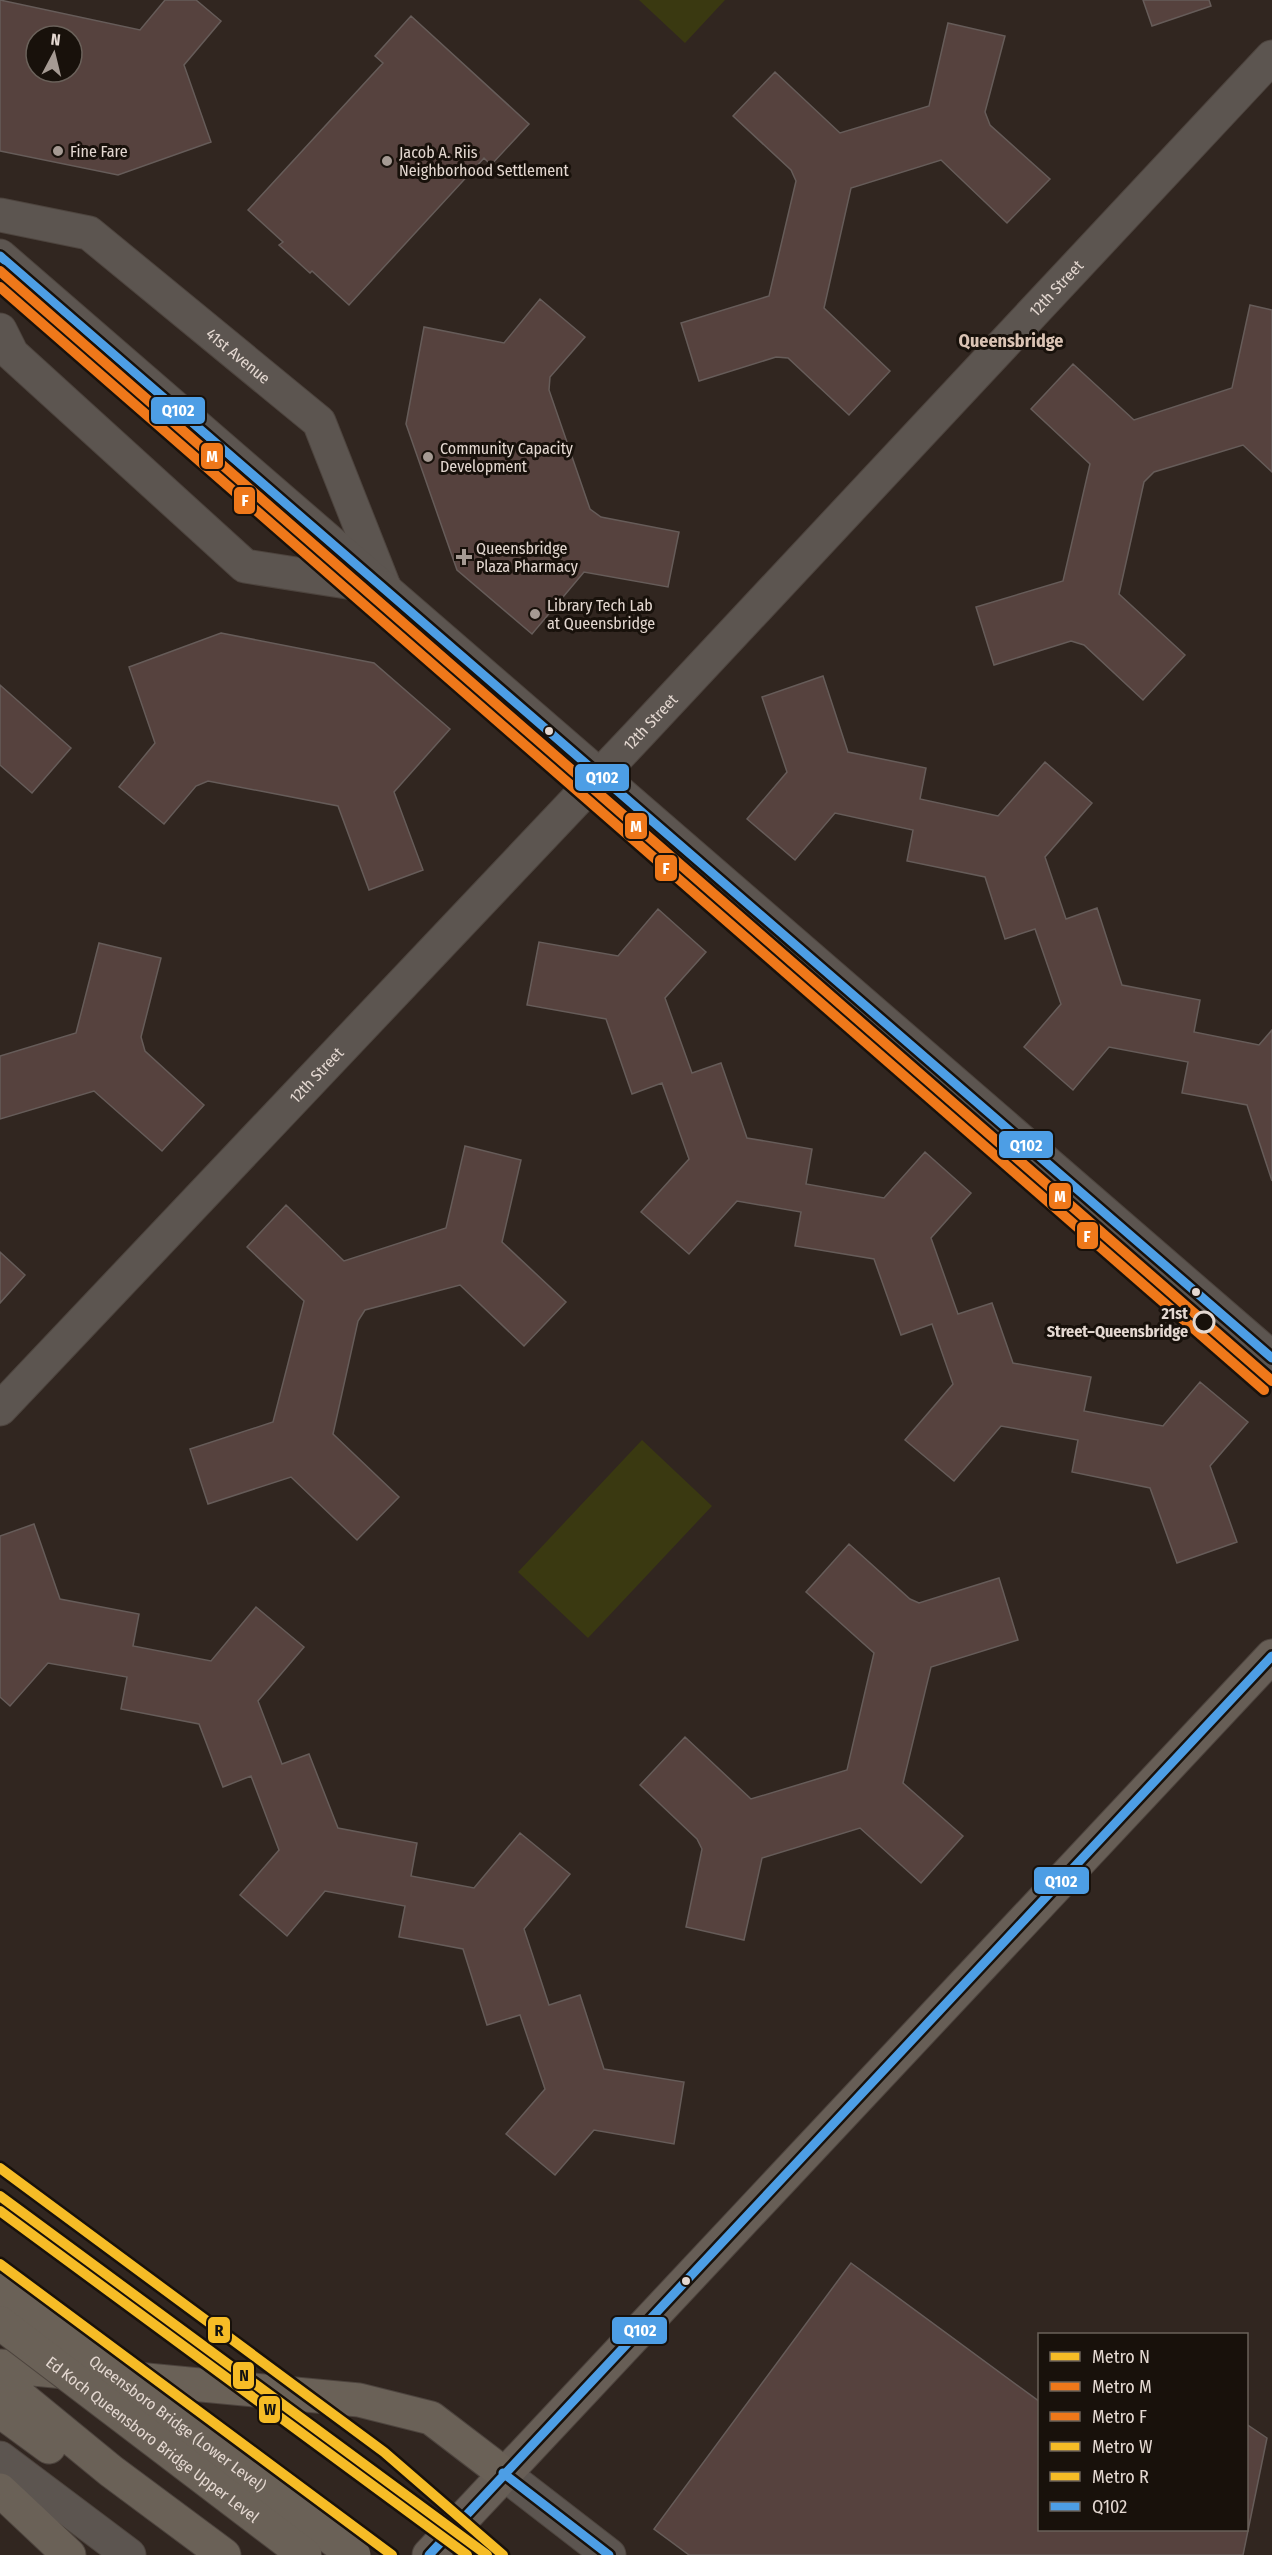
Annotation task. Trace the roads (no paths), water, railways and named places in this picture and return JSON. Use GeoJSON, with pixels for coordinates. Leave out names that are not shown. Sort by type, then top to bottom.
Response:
{"type":"FeatureCollection","features":[{"type":"Feature","properties":{"kind":"highway","name":"Queensboro Bridge (Lower Level)"},"geometry":{"type":"LineString","coordinates":[[0,2290],[354,2555]]}},
{"type":"Feature","properties":{"kind":"highway","name":"Ed Koch Queensboro Bridge Upper Level"},"geometry":{"type":"LineString","coordinates":[[0,2323],[304,2555]]}},
{"type":"Feature","properties":{"kind":"highway"},"geometry":{"type":"LineString","coordinates":[[0,2366],[359,2400],[431,2418],[503,2473]]}},
{"type":"Feature","properties":{"kind":"highway"},"geometry":{"type":"LineString","coordinates":[[0,2380],[111,2472],[224,2555]]}},
{"type":"Feature","properties":{"kind":"highway"},"geometry":{"type":"LineString","coordinates":[[0,2411],[196,2555]]}},
{"type":"Feature","properties":{"kind":"highway"},"geometry":{"type":"LineString","coordinates":[[0,2490],[69,2555]]}},
{"type":"Feature","properties":{"kind":"main road"},"geometry":{"type":"LineString","coordinates":[[429,2555],[503,2473],[1272,1656]]}},
{"type":"Feature","properties":{"kind":"street","name":"12th Street"},"geometry":{"type":"LineString","coordinates":[[0,1409],[599,775],[1272,57]]}},
{"type":"Feature","properties":{"kind":"street","name":"41st Avenue"},"geometry":{"type":"LineString","coordinates":[[0,215],[89,232],[319,422],[385,588]]}},
{"type":"Feature","properties":{"kind":"street","name":"41st Avenue"},"geometry":{"type":"LineString","coordinates":[[0,256],[1272,1358]]}},
{"type":"Feature","properties":{"kind":"street"},"geometry":{"type":"LineString","coordinates":[[0,330],[12,354],[245,566],[385,588]]}},
{"type":"Feature","properties":{"kind":"street"},"geometry":{"type":"LineString","coordinates":[[0,2458],[129,2555]]}},
{"type":"Feature","properties":{"kind":"street"},"geometry":{"type":"LineString","coordinates":[[503,2473],[609,2555]]}},
{"type":"Feature","properties":{"kind":"metro line","name":"M"},"geometry":{"type":"LineString","coordinates":[[0,271],[1272,1381]]}},
{"type":"Feature","properties":{"kind":"metro line","name":"F"},"geometry":{"type":"LineString","coordinates":[[0,287],[1264,1390]]}},
{"type":"Feature","properties":{"kind":"metro line","name":"R"},"geometry":{"type":"LineString","coordinates":[[0,2168],[384,2452],[503,2555]]}},
{"type":"Feature","properties":{"kind":"metro line","name":"N"},"geometry":{"type":"LineString","coordinates":[[0,2196],[487,2555]]}},
{"type":"Feature","properties":{"kind":"metro line","name":"W"},"geometry":{"type":"LineString","coordinates":[[0,2211],[467,2555]]}},
{"type":"Feature","properties":{"kind":"metro line","name":"R"},"geometry":{"type":"LineString","coordinates":[[0,2264],[392,2555]]}},
{"type":"Feature","properties":{"kind":"place","name":"Fine Fare"},"geometry":{"type":"Point","coordinates":[58,151]}},
{"type":"Feature","properties":{"kind":"place","name":"Jacob A. Riis Neighborhood Settlement"},"geometry":{"type":"Point","coordinates":[387,161]}},
{"type":"Feature","properties":{"kind":"place","name":"Community Capacity Development"},"geometry":{"type":"Point","coordinates":[428,457]}},
{"type":"Feature","properties":{"kind":"place","name":"Queensbridge Plaza Pharmacy"},"geometry":{"type":"Point","coordinates":[464,557]}},
{"type":"Feature","properties":{"kind":"place","name":"Library Tech Lab at Queensbridge"},"geometry":{"type":"Point","coordinates":[535,614]}},
{"type":"Feature","properties":{"kind":"place","name":"21st Street–Queensbridge"},"geometry":{"type":"Point","coordinates":[1204,1322]}},
{"type":"Feature","properties":{"kind":"district","name":"Queensbridge"},"geometry":{"type":"Point","coordinates":[1011,341]}}]}
